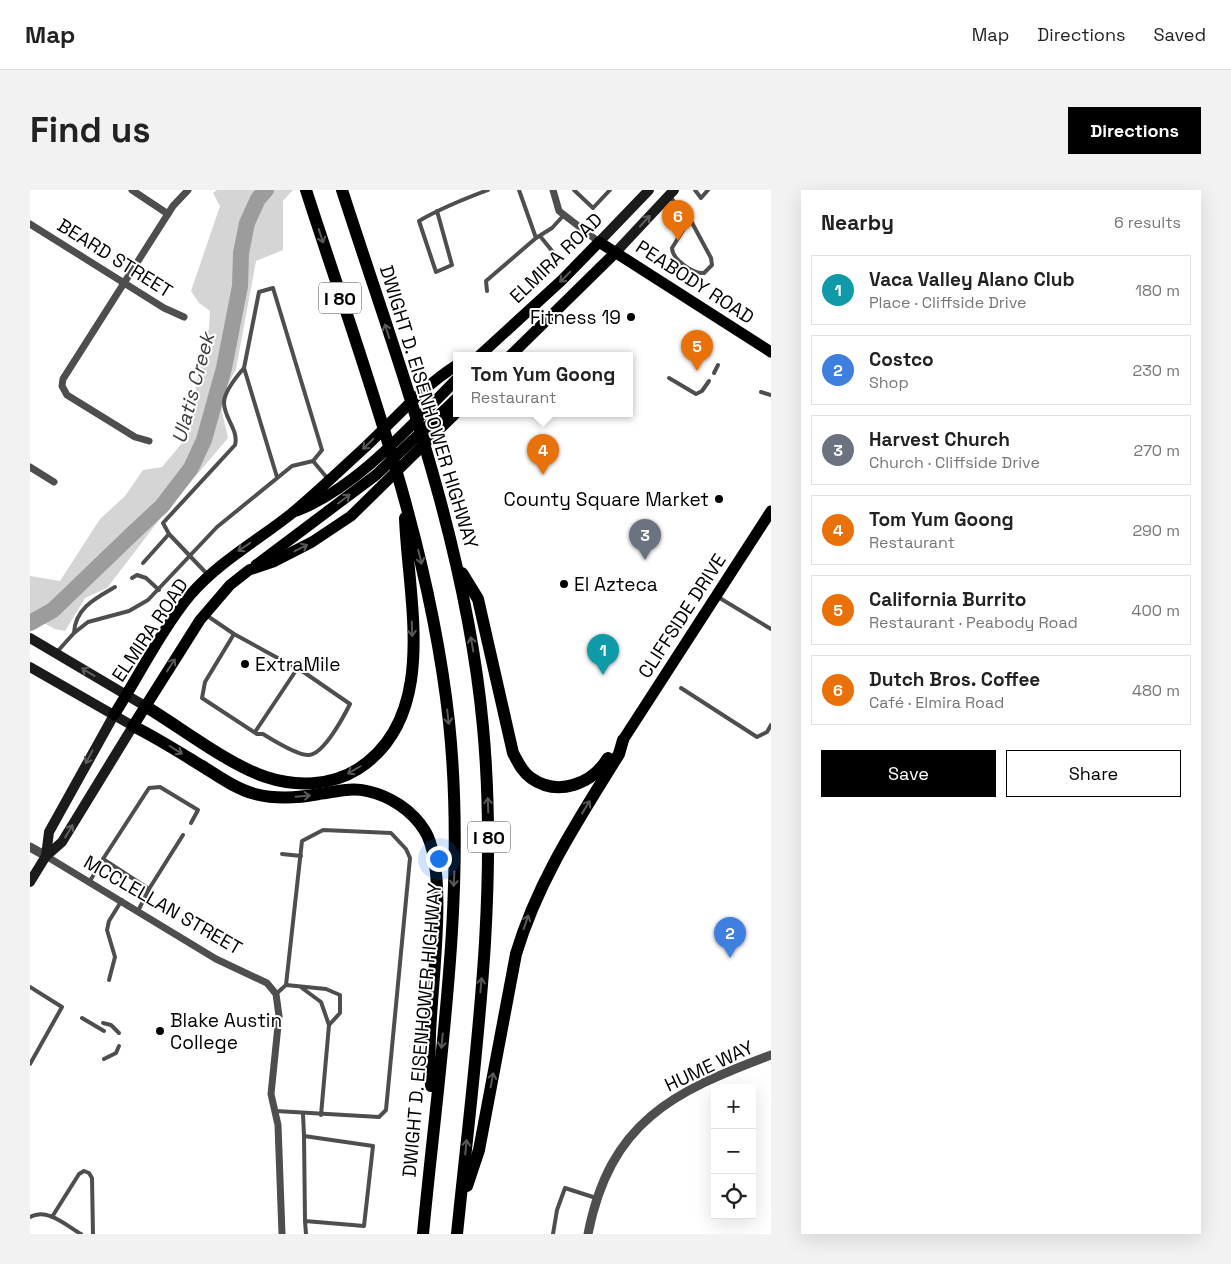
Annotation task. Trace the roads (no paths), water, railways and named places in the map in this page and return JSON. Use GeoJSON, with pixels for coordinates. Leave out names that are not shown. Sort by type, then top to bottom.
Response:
{"type":"FeatureCollection","features":[{"type":"Feature","properties":{"kind":"highway","name":"DWIGHT D. EISENHOWER HIGHWAY"},"geometry":{"type":"LineString","coordinates":[[306,190],[404,493],[429,596],[439,647],[449,722],[455,864],[450,951],[423,1234]]}},
{"type":"Feature","properties":{"kind":"highway","name":"DWIGHT D. EISENHOWER HIGHWAY"},"geometry":{"type":"LineString","coordinates":[[342,190],[431,466],[456,561],[476,664],[482,717],[489,840],[484,954],[457,1234]]}},
{"type":"Feature","properties":{"kind":"highway"},"geometry":{"type":"LineString","coordinates":[[145,706],[239,764],[265,776],[286,782],[302,783],[330,780],[351,773],[366,763],[382,748],[399,722],[409,697],[412,679],[412,628],[404,493]]}},
{"type":"Feature","properties":{"kind":"highway"},"geometry":{"type":"LineString","coordinates":[[456,561],[478,599],[513,753],[520,767],[530,778],[546,786],[561,788],[575,785],[602,768],[612,751],[622,740]]}},
{"type":"Feature","properties":{"kind":"highway"},"geometry":{"type":"LineString","coordinates":[[133,726],[220,777],[254,794],[276,797],[300,797],[350,789],[365,790],[390,798],[403,807],[425,831],[433,850],[435,870],[436,928],[430,1036],[432,1141]]}},
{"type":"Feature","properties":{"kind":"highway"},"geometry":{"type":"LineString","coordinates":[[459,1213],[479,1150],[516,954],[526,924],[560,848],[619,754],[622,740]]}},
{"type":"Feature","properties":{"kind":"main road","name":"ELMIRA ROAD"},"geometry":{"type":"LineString","coordinates":[[483,352],[562,280],[650,190]]}},
{"type":"Feature","properties":{"kind":"main road","name":"ELMIRA ROAD"},"geometry":{"type":"LineString","coordinates":[[512,352],[616,252],[672,193]]}},
{"type":"Feature","properties":{"kind":"main road","name":"PEABODY ROAD"},"geometry":{"type":"LineString","coordinates":[[599,242],[771,352]]}},
{"type":"Feature","properties":{"kind":"main road","name":"ELMIRA ROAD"},"geometry":{"type":"LineString","coordinates":[[114,716],[190,595],[224,561],[291,514],[362,450],[426,387],[453,368]]}},
{"type":"Feature","properties":{"kind":"main road","name":"ELMIRA ROAD"},"geometry":{"type":"LineString","coordinates":[[291,514],[313,505],[369,464],[453,383]]}},
{"type":"Feature","properties":{"kind":"main road","name":"ELMIRA ROAD"},"geometry":{"type":"LineString","coordinates":[[133,726],[204,614],[230,585],[376,475],[453,402]]}},
{"type":"Feature","properties":{"kind":"main road","name":"ELMIRA ROAD"},"geometry":{"type":"LineString","coordinates":[[249,570],[273,562],[312,542],[351,516],[453,416]]}},
{"type":"Feature","properties":{"kind":"main road","name":"CLIFFSIDE DRIVE"},"geometry":{"type":"LineString","coordinates":[[622,740],[771,511]]}},
{"type":"Feature","properties":{"kind":"main road"},"geometry":{"type":"LineString","coordinates":[[30,638],[145,706]]}},
{"type":"Feature","properties":{"kind":"main road"},"geometry":{"type":"LineString","coordinates":[[30,667],[133,726],[62,842],[46,856],[30,882]]}},
{"type":"Feature","properties":{"kind":"main road"},"geometry":{"type":"LineString","coordinates":[[46,856],[49,832],[114,716]]}},
{"type":"Feature","properties":{"kind":"street"},"geometry":{"type":"LineString","coordinates":[[132,190],[168,214]]}},
{"type":"Feature","properties":{"kind":"street"},"geometry":{"type":"LineString","coordinates":[[149,441],[134,437],[67,395],[62,386],[62,379],[125,284],[168,214],[188,190]]}},
{"type":"Feature","properties":{"kind":"street"},"geometry":{"type":"LineString","coordinates":[[553,190],[554,199],[563,216],[599,242]]}},
{"type":"Feature","properties":{"kind":"street","name":"BEARD STREET"},"geometry":{"type":"LineString","coordinates":[[30,224],[164,308],[184,318]]}},
{"type":"Feature","properties":{"kind":"street"},"geometry":{"type":"LineString","coordinates":[[30,467],[54,482]]}},
{"type":"Feature","properties":{"kind":"street","name":"MCCLELLAN STREET"},"geometry":{"type":"LineString","coordinates":[[30,847],[122,900],[216,959],[267,982],[276,994]]}},
{"type":"Feature","properties":{"kind":"street"},"geometry":{"type":"LineString","coordinates":[[276,994],[280,1016],[270,1094],[278,1125],[280,1143],[282,1234]]}},
{"type":"Feature","properties":{"kind":"street","name":"HUME WAY"},"geometry":{"type":"LineString","coordinates":[[588,1234],[596,1198],[617,1153],[650,1115],[684,1092],[771,1054]]}},
{"type":"Feature","properties":{"kind":"lane"},"geometry":{"type":"LineString","coordinates":[[437,210],[452,265],[436,272],[419,222],[437,210],[488,190]]}},
{"type":"Feature","properties":{"kind":"lane"},"geometry":{"type":"LineString","coordinates":[[519,190],[538,237],[557,257]]}},
{"type":"Feature","properties":{"kind":"lane"},"geometry":{"type":"LineString","coordinates":[[574,190],[593,208],[610,190]]}},
{"type":"Feature","properties":{"kind":"lane"},"geometry":{"type":"LineString","coordinates":[[695,190],[701,198],[708,190]]}},
{"type":"Feature","properties":{"kind":"lane"},"geometry":{"type":"LineString","coordinates":[[672,193],[690,219],[711,258],[712,265],[704,273],[694,271],[673,257],[672,248],[690,219]]}},
{"type":"Feature","properties":{"kind":"lane"},"geometry":{"type":"LineString","coordinates":[[487,291],[486,280],[538,237],[552,228],[563,216]]}},
{"type":"Feature","properties":{"kind":"lane"},"geometry":{"type":"LineString","coordinates":[[56,653],[74,633],[96,619],[129,611],[159,590],[191,555],[217,527],[292,466],[313,461],[322,450],[273,288],[259,292],[244,368],[229,391],[224,403],[236,436],[235,445],[163,523],[169,534],[191,555],[209,576]]}},
{"type":"Feature","properties":{"kind":"lane"},"geometry":{"type":"LineString","coordinates":[[714,374],[718,365]]}},
{"type":"Feature","properties":{"kind":"lane"},"geometry":{"type":"LineString","coordinates":[[244,368],[277,477]]}},
{"type":"Feature","properties":{"kind":"lane"},"geometry":{"type":"LineString","coordinates":[[669,378],[696,394],[702,391],[709,381]]}},
{"type":"Feature","properties":{"kind":"lane"},"geometry":{"type":"LineString","coordinates":[[761,392],[771,395]]}},
{"type":"Feature","properties":{"kind":"lane"},"geometry":{"type":"LineString","coordinates":[[313,461],[328,479]]}},
{"type":"Feature","properties":{"kind":"lane"},"geometry":{"type":"LineString","coordinates":[[143,563],[169,534]]}},
{"type":"Feature","properties":{"kind":"lane"},"geometry":{"type":"LineString","coordinates":[[132,578],[137,575],[146,578],[159,590]]}},
{"type":"Feature","properties":{"kind":"lane"},"geometry":{"type":"LineString","coordinates":[[74,633],[74,624],[83,609],[93,599],[115,587]]}},
{"type":"Feature","properties":{"kind":"lane"},"geometry":{"type":"LineString","coordinates":[[716,596],[771,629]]}},
{"type":"Feature","properties":{"kind":"lane"},"geometry":{"type":"LineString","coordinates":[[204,614],[350,704],[338,726],[317,753],[308,755],[255,732],[202,698],[204,682],[234,634]]}},
{"type":"Feature","properties":{"kind":"lane"},"geometry":{"type":"LineString","coordinates":[[255,732],[296,669]]}},
{"type":"Feature","properties":{"kind":"lane"},"geometry":{"type":"LineString","coordinates":[[682,688],[757,736],[767,732],[771,725]]}},
{"type":"Feature","properties":{"kind":"lane"},"geometry":{"type":"LineString","coordinates":[[90,881],[149,788],[160,787],[198,810],[191,823]]}},
{"type":"Feature","properties":{"kind":"lane"},"geometry":{"type":"LineString","coordinates":[[274,1111],[379,1117],[386,1110],[410,858],[406,850],[391,833],[324,830],[302,841],[286,986]]}},
{"type":"Feature","properties":{"kind":"lane"},"geometry":{"type":"LineString","coordinates":[[138,911],[149,889],[183,835]]}},
{"type":"Feature","properties":{"kind":"lane"},"geometry":{"type":"LineString","coordinates":[[282,854],[301,856]]}},
{"type":"Feature","properties":{"kind":"lane"},"geometry":{"type":"LineString","coordinates":[[103,859],[149,889]]}},
{"type":"Feature","properties":{"kind":"lane"},"geometry":{"type":"LineString","coordinates":[[109,980],[115,957],[107,930],[109,921],[122,900]]}},
{"type":"Feature","properties":{"kind":"lane"},"geometry":{"type":"LineString","coordinates":[[276,994],[286,986],[326,989],[340,995],[340,1013],[329,1024]]}},
{"type":"Feature","properties":{"kind":"lane"},"geometry":{"type":"LineString","coordinates":[[30,987],[62,1007],[30,1064]]}},
{"type":"Feature","properties":{"kind":"lane"},"geometry":{"type":"LineString","coordinates":[[301,987],[321,1002],[329,1024],[321,1115]]}},
{"type":"Feature","properties":{"kind":"lane"},"geometry":{"type":"LineString","coordinates":[[82,1018],[104,1032]]}},
{"type":"Feature","properties":{"kind":"lane"},"geometry":{"type":"LineString","coordinates":[[104,1023],[119,1033]]}},
{"type":"Feature","properties":{"kind":"lane"},"geometry":{"type":"LineString","coordinates":[[104,1059],[116,1053],[119,1046]]}},
{"type":"Feature","properties":{"kind":"lane"},"geometry":{"type":"LineString","coordinates":[[303,1114],[306,1234]]}},
{"type":"Feature","properties":{"kind":"lane"},"geometry":{"type":"LineString","coordinates":[[304,1136],[373,1146],[364,1226],[305,1221]]}},
{"type":"Feature","properties":{"kind":"lane"},"geometry":{"type":"LineString","coordinates":[[52,1217],[79,1174],[84,1171],[89,1173],[92,1178],[93,1234]]}},
{"type":"Feature","properties":{"kind":"lane"},"geometry":{"type":"LineString","coordinates":[[553,1234],[557,1210],[564,1188],[596,1198]]}},
{"type":"Feature","properties":{"kind":"lane"},"geometry":{"type":"LineString","coordinates":[[30,1216],[42,1213],[81,1234]]}},
{"type":"Feature","properties":{"kind":"waterway","name":"Ulatis Creek"},"geometry":{"type":"LineString","coordinates":[[30,623],[53,610],[162,506],[191,468],[204,440],[224,368],[240,286],[241,253],[247,223],[258,199],[266,190]]}},
{"type":"Feature","properties":{"kind":"place","name":"Dutch Bros. Coffee"},"geometry":{"type":"Point","coordinates":[678,241]}},
{"type":"Feature","properties":{"kind":"place","name":"Fitness 19"},"geometry":{"type":"Point","coordinates":[631,317]}},
{"type":"Feature","properties":{"kind":"place","name":"California Burrito"},"geometry":{"type":"Point","coordinates":[697,371]}},
{"type":"Feature","properties":{"kind":"place","name":"Tom Yum Goong"},"geometry":{"type":"Point","coordinates":[543,475]}},
{"type":"Feature","properties":{"kind":"place","name":"County Square Market"},"geometry":{"type":"Point","coordinates":[719,499]}},
{"type":"Feature","properties":{"kind":"place","name":"Harvest Church"},"geometry":{"type":"Point","coordinates":[645,560]}},
{"type":"Feature","properties":{"kind":"place","name":"El Azteca"},"geometry":{"type":"Point","coordinates":[564,584]}},
{"type":"Feature","properties":{"kind":"place","name":"ExtraMile"},"geometry":{"type":"Point","coordinates":[245,664]}},
{"type":"Feature","properties":{"kind":"place","name":"Vaca Valley Alano Club"},"geometry":{"type":"Point","coordinates":[603,675]}},
{"type":"Feature","properties":{"kind":"place","name":"Costco"},"geometry":{"type":"Point","coordinates":[730,958]}},
{"type":"Feature","properties":{"kind":"place","name":"Blake Austin College"},"geometry":{"type":"Point","coordinates":[160,1031]}}]}
